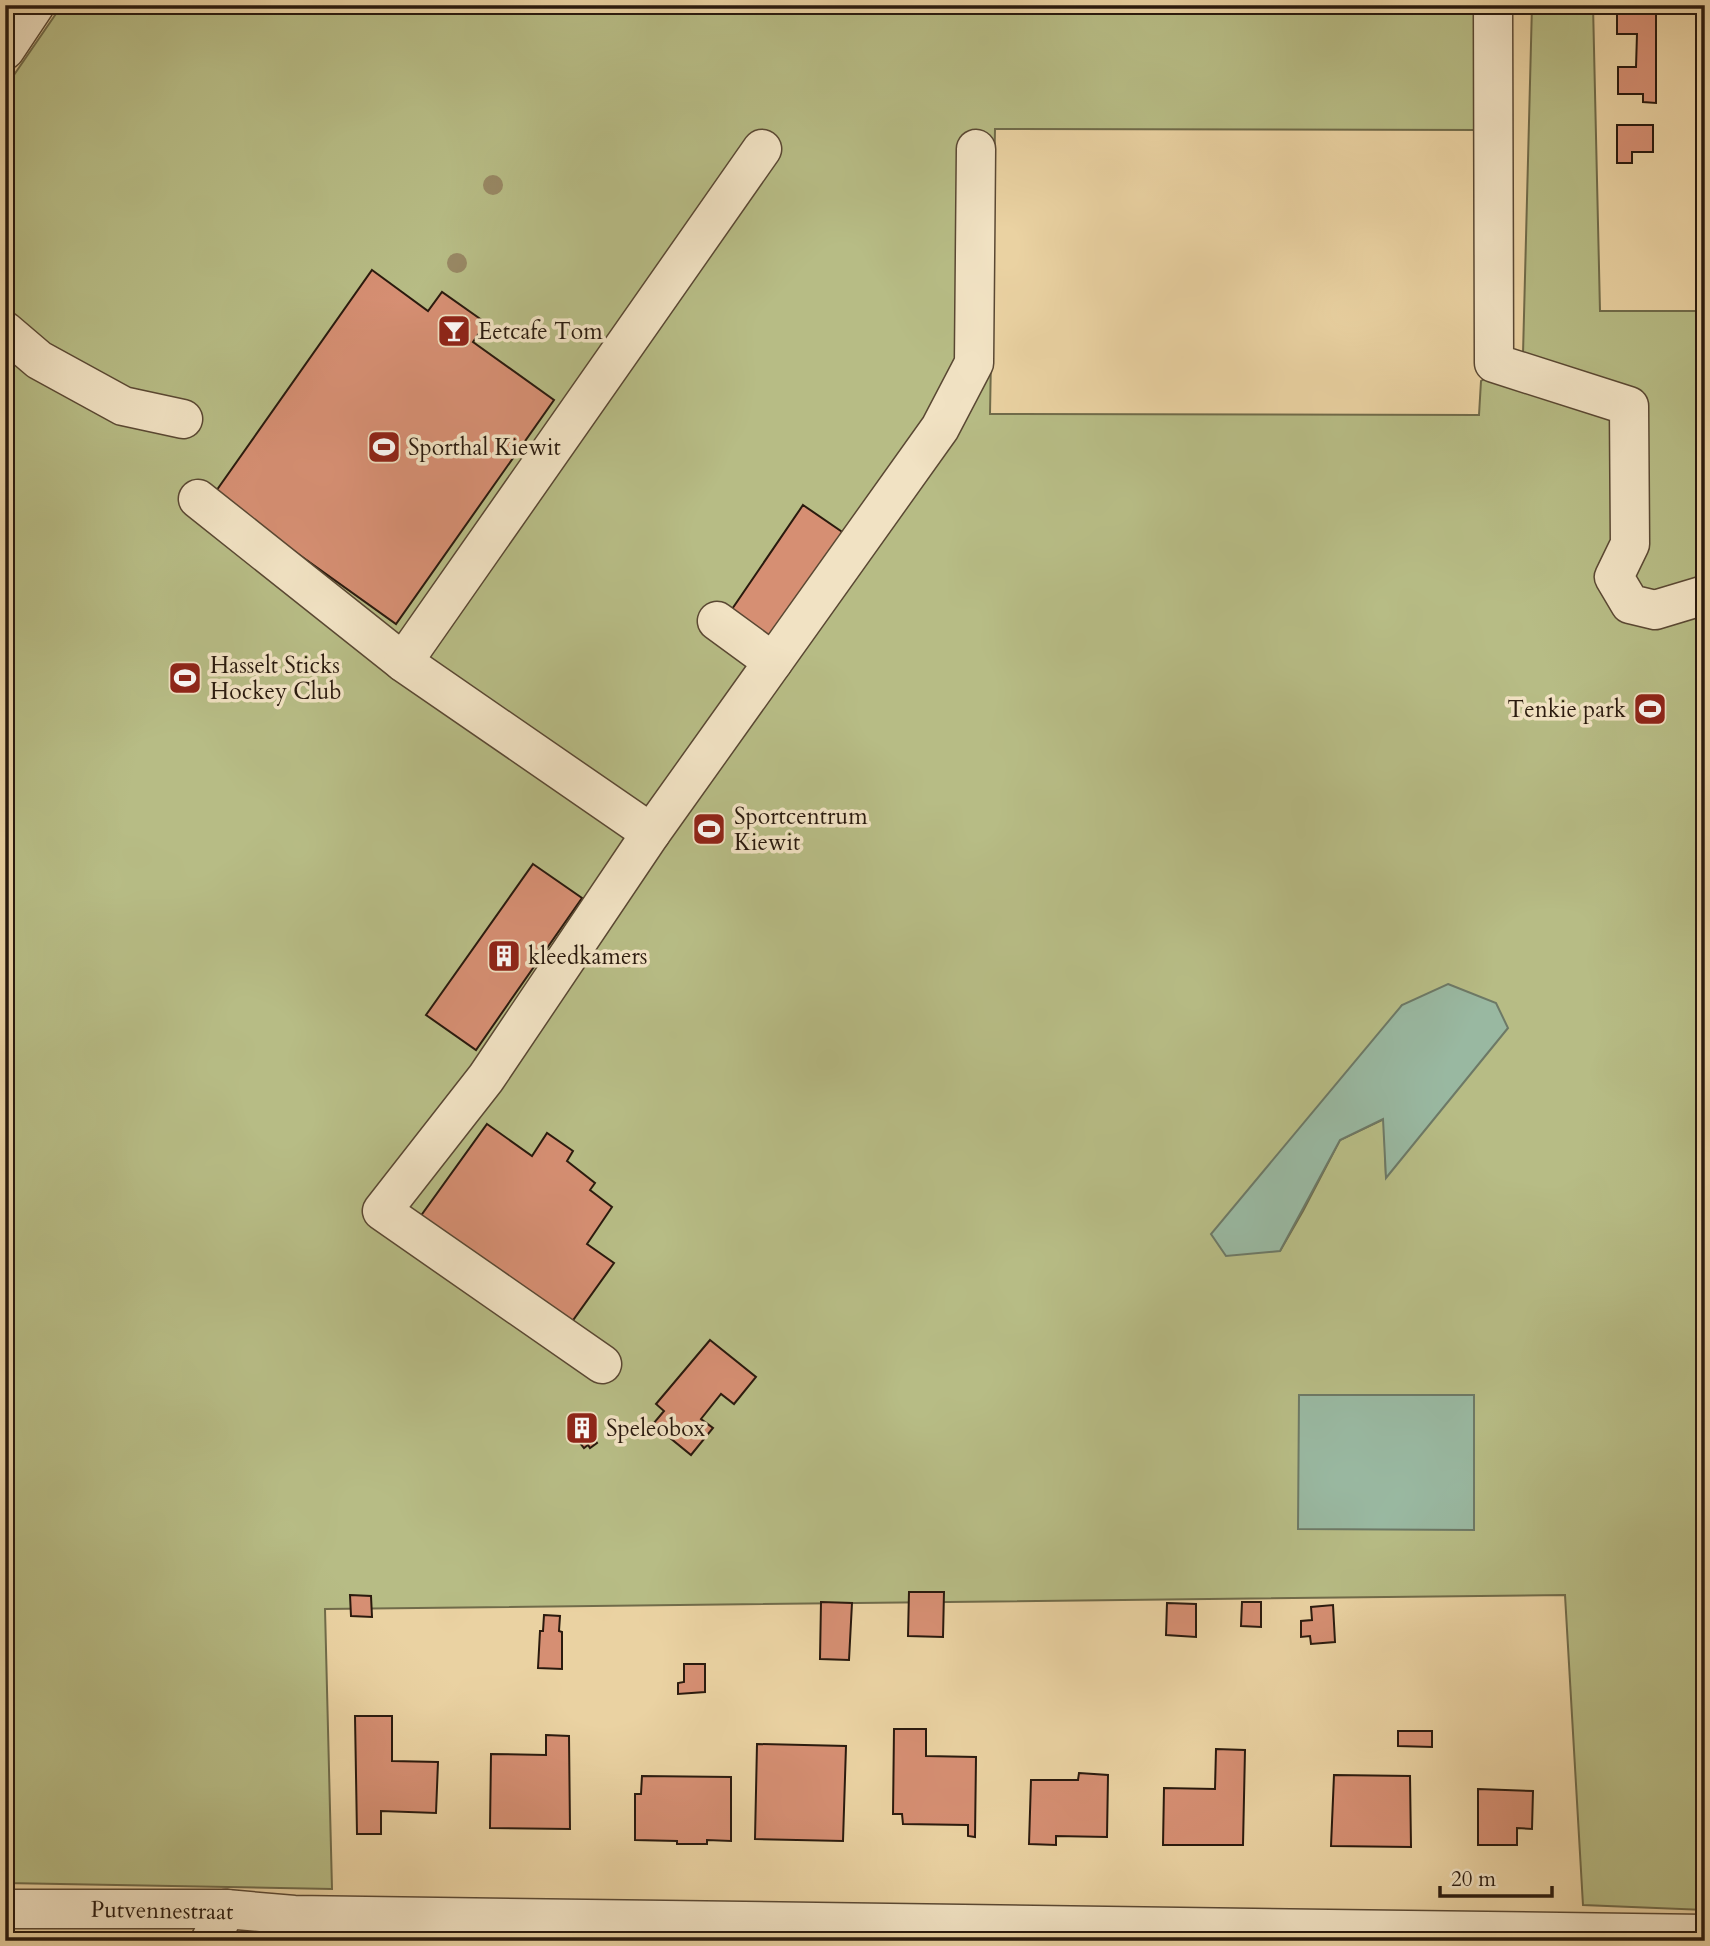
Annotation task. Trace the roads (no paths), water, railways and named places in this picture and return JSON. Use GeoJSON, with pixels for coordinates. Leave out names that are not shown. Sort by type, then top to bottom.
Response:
{"type":"FeatureCollection","features":[{"type":"Feature","properties":{"kind":"street"},"geometry":{"type":"LineString","coordinates":[[5,50],[35,5]]}},
{"type":"Feature","properties":{"kind":"street"},"geometry":{"type":"LineString","coordinates":[[1493,5],[1494,363],[1629,406],[1630,544],[1614,576],[1630,604],[1655,610],[1705,595]]}},
{"type":"Feature","properties":{"kind":"street"},"geometry":{"type":"LineString","coordinates":[[403,662],[762,149]]}},
{"type":"Feature","properties":{"kind":"street"},"geometry":{"type":"LineString","coordinates":[[602,1364],[382,1211],[486,1078],[651,833],[940,428],[974,363],[976,149]]}},
{"type":"Feature","properties":{"kind":"street"},"geometry":{"type":"LineString","coordinates":[[5,331],[40,360],[123,406],[183,419]]}},
{"type":"Feature","properties":{"kind":"street"},"geometry":{"type":"LineString","coordinates":[[198,499],[403,662],[651,833]]}},
{"type":"Feature","properties":{"kind":"street"},"geometry":{"type":"LineString","coordinates":[[717,621],[773,663]]}},
{"type":"Feature","properties":{"kind":"street","name":"Putvennestraat"},"geometry":{"type":"LineString","coordinates":[[5,1909],[218,1925],[294,1915],[1705,1934]]}},
{"type":"Feature","properties":{"kind":"place","name":"Eetcafe Tom"},"geometry":{"type":"Point","coordinates":[454,331]}},
{"type":"Feature","properties":{"kind":"place","name":"Sporthal Kiewit"},"geometry":{"type":"Point","coordinates":[384,447]}},
{"type":"Feature","properties":{"kind":"place","name":"Hasselt Sticks Hockey Club"},"geometry":{"type":"Point","coordinates":[185,678]}},
{"type":"Feature","properties":{"kind":"place","name":"Tenkie park"},"geometry":{"type":"Point","coordinates":[1650,709]}},
{"type":"Feature","properties":{"kind":"place","name":"Sportcentrum Kiewit"},"geometry":{"type":"Point","coordinates":[709,829]}},
{"type":"Feature","properties":{"kind":"place","name":"kleedkamers"},"geometry":{"type":"Point","coordinates":[504,956]}},
{"type":"Feature","properties":{"kind":"place","name":"Speleobox"},"geometry":{"type":"Point","coordinates":[582,1428]}}]}
